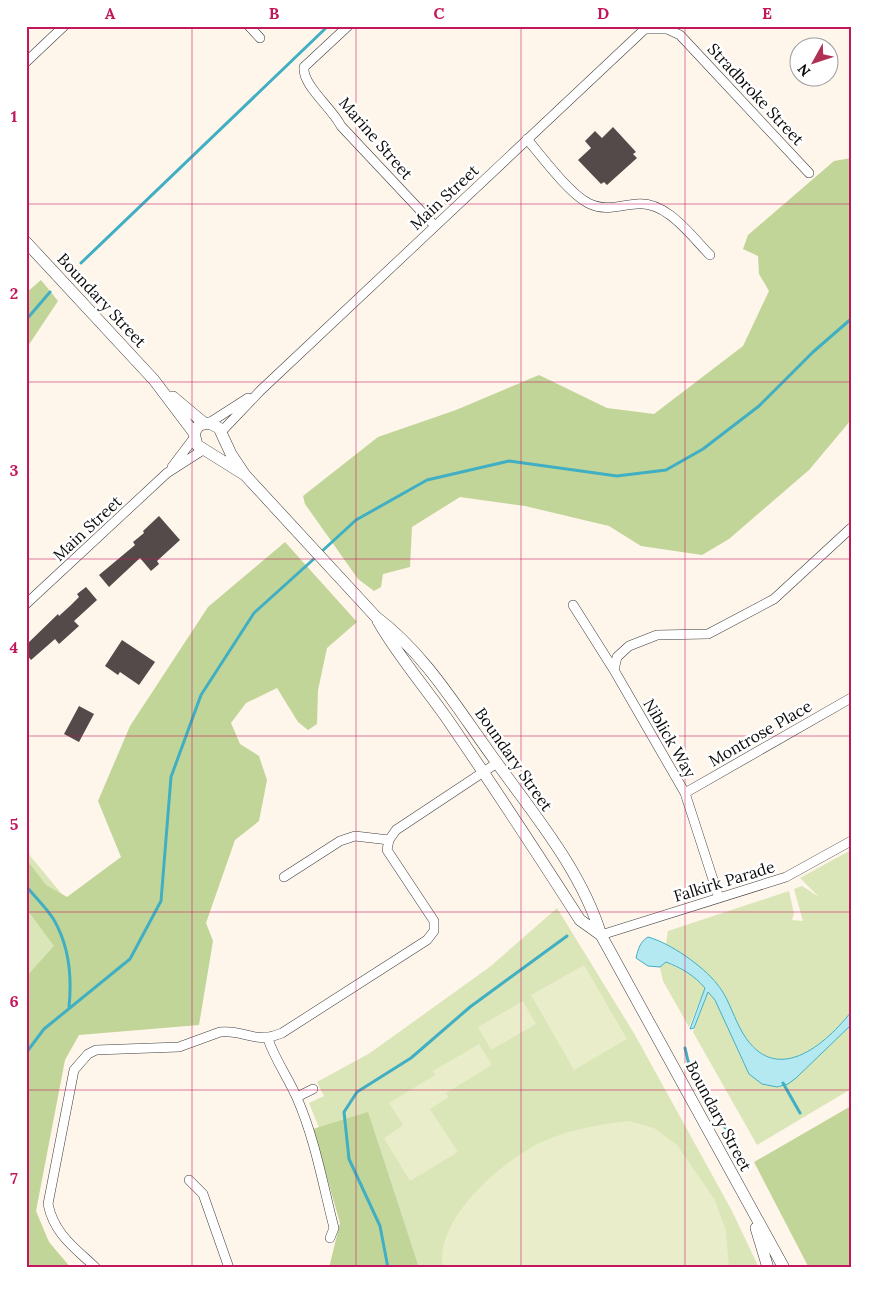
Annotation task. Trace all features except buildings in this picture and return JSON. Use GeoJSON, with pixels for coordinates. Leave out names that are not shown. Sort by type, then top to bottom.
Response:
{"type":"FeatureCollection","features":[{"type":"Feature","properties":{"kind":"street"},"geometry":{"type":"LineString","coordinates":[[26,62],[64,26]]}},
{"type":"Feature","properties":{"kind":"street"},"geometry":{"type":"LineString","coordinates":[[249,26],[260,38]]}},
{"type":"Feature","properties":{"kind":"street","name":"Marine Street"},"geometry":{"type":"LineString","coordinates":[[348,26],[304,67],[304,78],[336,115],[341,126],[434,225]]}},
{"type":"Feature","properties":{"kind":"street","name":"Stradbroke Street"},"geometry":{"type":"LineString","coordinates":[[647,28],[679,31],[809,173]]}},
{"type":"Feature","properties":{"kind":"street","name":"Main Street"},"geometry":{"type":"LineString","coordinates":[[221,434],[261,390],[434,225],[647,28]]}},
{"type":"Feature","properties":{"kind":"street"},"geometry":{"type":"LineString","coordinates":[[527,140],[577,195],[587,203],[606,208],[647,204],[660,209],[675,219],[710,255]]}},
{"type":"Feature","properties":{"kind":"street","name":"Boundary Street"},"geometry":{"type":"LineString","coordinates":[[26,242],[154,380],[194,436],[197,445],[245,475]]}},
{"type":"Feature","properties":{"kind":"street","name":"Boundary Street"},"geometry":{"type":"LineString","coordinates":[[154,380],[206,423],[216,426],[245,475],[376,617],[391,628],[441,683],[557,849],[593,909],[601,936],[784,1268]]}},
{"type":"Feature","properties":{"kind":"street","name":"Main Street"},"geometry":{"type":"LineString","coordinates":[[206,423],[261,390]]}},
{"type":"Feature","properties":{"kind":"street"},"geometry":{"type":"LineString","coordinates":[[194,436],[206,423]]}},
{"type":"Feature","properties":{"kind":"street"},"geometry":{"type":"LineString","coordinates":[[206,450],[219,444],[221,434]]}},
{"type":"Feature","properties":{"kind":"street","name":"Main Street"},"geometry":{"type":"LineString","coordinates":[[167,474],[194,436]]}},
{"type":"Feature","properties":{"kind":"street","name":"Main Street"},"geometry":{"type":"LineString","coordinates":[[26,604],[167,474],[206,450]]}},
{"type":"Feature","properties":{"kind":"street"},"geometry":{"type":"LineString","coordinates":[[614,670],[617,657],[628,646],[657,635],[708,634],[774,599],[851,528]]}},
{"type":"Feature","properties":{"kind":"street","name":"Niblick Way"},"geometry":{"type":"LineString","coordinates":[[573,605],[614,670],[685,793],[718,898]]}},
{"type":"Feature","properties":{"kind":"street","name":"Boundary Street"},"geometry":{"type":"LineString","coordinates":[[376,617],[389,640],[430,694],[484,772],[580,920],[601,936]]}},
{"type":"Feature","properties":{"kind":"street","name":"Montrose Place"},"geometry":{"type":"LineString","coordinates":[[685,793],[851,698]]}},
{"type":"Feature","properties":{"kind":"street"},"geometry":{"type":"LineString","coordinates":[[96,1268],[60,1234],[51,1220],[48,1204],[74,1070],[79,1063],[96,1050],[178,1047],[227,1031],[268,1039],[282,1033],[354,989],[427,940],[434,931],[434,922],[388,850],[389,840],[396,830],[497,763]]}},
{"type":"Feature","properties":{"kind":"street"},"geometry":{"type":"LineString","coordinates":[[284,877],[340,840],[355,836],[389,840]]}},
{"type":"Feature","properties":{"kind":"street","name":"Falkirk Parade"},"geometry":{"type":"LineString","coordinates":[[601,936],[786,877],[851,841]]}},
{"type":"Feature","properties":{"kind":"street"},"geometry":{"type":"LineString","coordinates":[[268,1039],[274,1058],[297,1097],[311,1140],[334,1228],[330,1238]]}},
{"type":"Feature","properties":{"kind":"street"},"geometry":{"type":"LineString","coordinates":[[297,1097],[313,1089]]}},
{"type":"Feature","properties":{"kind":"street"},"geometry":{"type":"LineString","coordinates":[[190,1180],[203,1194],[229,1268]]}},
{"type":"Feature","properties":{"kind":"street","name":"Boundary Street"},"geometry":{"type":"LineString","coordinates":[[749,1207],[768,1268]]}},
{"type":"Feature","properties":{"kind":"green space"},"geometry":{"type":"Polygon","coordinates":[[[851,158],[851,420],[809,470],[729,539],[702,555],[641,546],[609,526],[525,506],[460,497],[412,527],[410,567],[383,574],[381,587],[374,591],[358,579],[305,504],[303,496],[378,437],[456,410],[539,375],[607,408],[654,414],[743,346],[769,291],[759,274],[758,256],[743,249],[748,235],[834,161],[851,158]]]}},
{"type":"Feature","properties":{"kind":"green space"},"geometry":{"type":"Polygon","coordinates":[[[41,280],[58,301],[26,349],[26,293],[41,280]]]}},
{"type":"Feature","properties":{"kind":"green space"},"geometry":{"type":"Polygon","coordinates":[[[285,542],[357,622],[327,648],[318,690],[317,724],[308,730],[298,722],[277,688],[246,703],[231,723],[240,744],[259,756],[267,780],[259,821],[235,840],[206,923],[213,941],[199,1025],[79,1035],[65,1060],[36,1211],[49,1242],[71,1268],[26,1268],[26,977],[54,946],[26,908],[26,859],[46,885],[67,897],[121,857],[98,801],[130,726],[208,607],[285,542]]]}},
{"type":"Feature","properties":{"kind":"green space"},"geometry":{"type":"Polygon","coordinates":[[[851,850],[851,1012],[826,1039],[811,1050],[796,1057],[781,1059],[767,1056],[753,1046],[740,1028],[724,994],[711,977],[677,954],[666,944],[668,931],[789,891],[794,914],[792,920],[803,921],[794,889],[802,886],[819,897],[800,878],[851,850]]]}},
{"type":"Feature","properties":{"kind":"green space"},"geometry":{"type":"Polygon","coordinates":[[[26,851],[115,958],[26,1031],[26,851]]]}},
{"type":"Feature","properties":{"kind":"green space"},"geometry":{"type":"Polygon","coordinates":[[[557,908],[635,1035],[732,1211],[759,1268],[376,1268],[309,1103],[324,1096],[317,1082],[370,1053],[491,966],[557,908]]]}},
{"type":"Feature","properties":{"kind":"green space"},"geometry":{"type":"Polygon","coordinates":[[[666,962],[697,978],[705,988],[689,1027],[663,981],[660,967],[666,962]]]}},
{"type":"Feature","properties":{"kind":"green space"},"geometry":{"type":"Polygon","coordinates":[[[584,965],[627,1039],[574,1070],[531,995],[584,965]]]}},
{"type":"Feature","properties":{"kind":"green space"},"geometry":{"type":"Polygon","coordinates":[[[708,992],[715,1000],[746,1068],[796,1078],[851,1025],[851,1089],[757,1145],[693,1032],[708,992]]]}},
{"type":"Feature","properties":{"kind":"green space"},"geometry":{"type":"Polygon","coordinates":[[[523,1001],[536,1024],[491,1050],[478,1027],[523,1001]]]}},
{"type":"Feature","properties":{"kind":"green space"},"geometry":{"type":"Polygon","coordinates":[[[479,1044],[492,1065],[446,1093],[449,1097],[430,1109],[458,1152],[410,1181],[384,1138],[403,1125],[389,1103],[435,1075],[433,1071],[479,1044]]]}},
{"type":"Feature","properties":{"kind":"green space"},"geometry":{"type":"Polygon","coordinates":[[[851,1106],[851,1268],[809,1268],[754,1162],[851,1106]]]}},
{"type":"Feature","properties":{"kind":"green space"},"geometry":{"type":"Polygon","coordinates":[[[368,1112],[419,1268],[329,1268],[340,1223],[313,1129],[368,1112]]]}},
{"type":"Feature","properties":{"kind":"green space"},"geometry":{"type":"Polygon","coordinates":[[[629,1121],[654,1128],[677,1145],[715,1200],[726,1231],[729,1268],[443,1268],[443,1249],[449,1230],[460,1211],[492,1176],[510,1162],[544,1141],[596,1125],[629,1121]]]}},
{"type":"Feature","properties":{"kind":"water"},"geometry":{"type":"Polygon","coordinates":[[[648,937],[676,950],[711,977],[724,994],[740,1028],[752,1046],[766,1056],[781,1059],[796,1057],[811,1050],[839,1026],[851,1012],[851,1025],[788,1084],[777,1087],[762,1084],[749,1074],[715,1000],[708,992],[694,1028],[690,1029],[705,988],[692,976],[672,964],[666,962],[660,967],[648,966],[636,958],[640,946],[648,937]]]}},
{"type":"Feature","properties":{"kind":"waterway"},"geometry":{"type":"LineString","coordinates":[[81,263],[328,26]]}},
{"type":"Feature","properties":{"kind":"waterway"},"geometry":{"type":"LineString","coordinates":[[26,320],[50,292]]}},
{"type":"Feature","properties":{"kind":"waterway"},"geometry":{"type":"LineString","coordinates":[[320,553],[356,520],[427,480],[509,461],[617,476],[666,470],[703,449],[759,406],[813,352],[851,319]]}},
{"type":"Feature","properties":{"kind":"waterway"},"geometry":{"type":"LineString","coordinates":[[26,1053],[44,1029],[130,959],[161,901],[171,777],[201,695],[254,613],[316,557]]}},
{"type":"Feature","properties":{"kind":"waterway"},"geometry":{"type":"LineString","coordinates":[[26,886],[51,916],[63,940],[70,974],[69,1007]]}},
{"type":"Feature","properties":{"kind":"waterway"},"geometry":{"type":"LineString","coordinates":[[388,1268],[380,1226],[349,1159],[344,1112],[357,1092],[411,1058],[470,1007],[567,936]]}},
{"type":"Feature","properties":{"kind":"waterway"},"geometry":{"type":"LineString","coordinates":[[685,1048],[688,1061],[743,1160]]}},
{"type":"Feature","properties":{"kind":"waterway"},"geometry":{"type":"LineString","coordinates":[[783,1083],[800,1113]]}}]}
